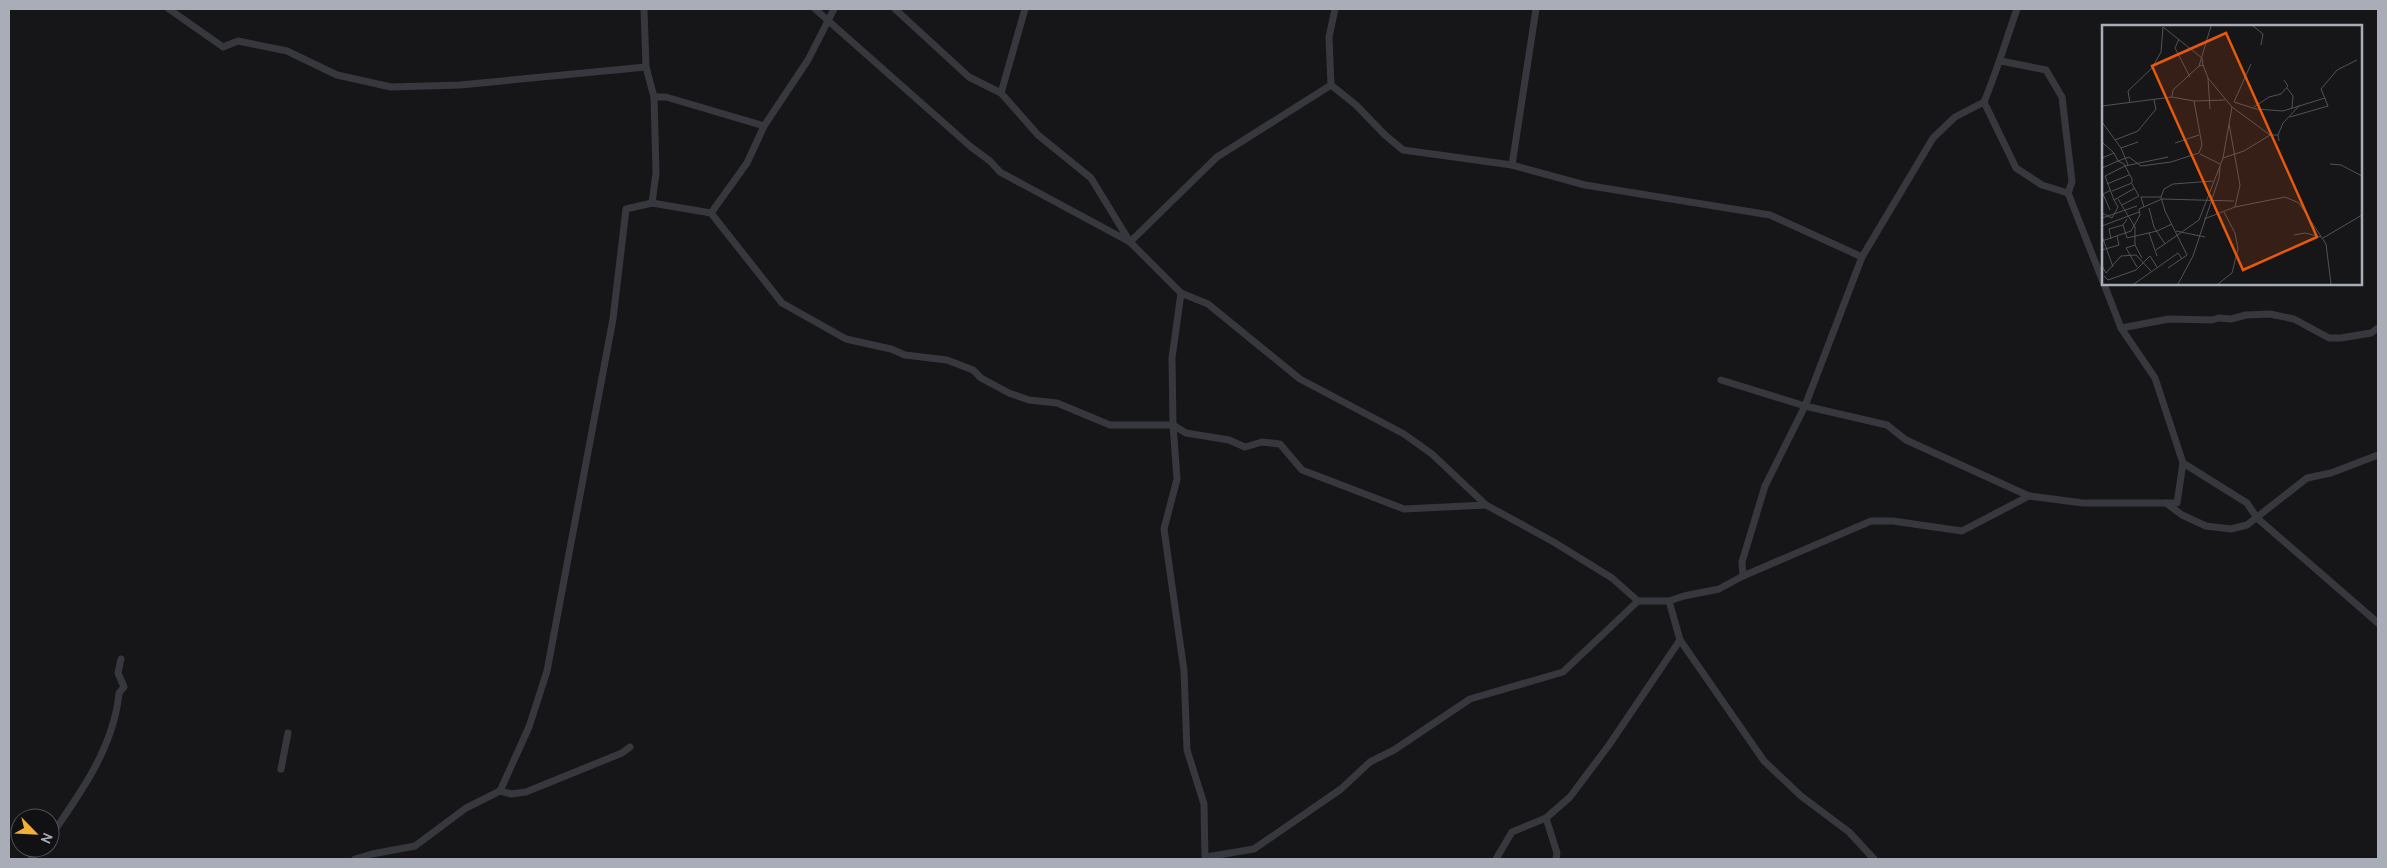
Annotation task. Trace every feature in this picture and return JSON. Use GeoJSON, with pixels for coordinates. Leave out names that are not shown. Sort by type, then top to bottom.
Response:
{"type":"FeatureCollection","features":[{"type":"Feature","properties":{"kind":"street"},"geometry":{"type":"LineString","coordinates":[[169,9],[223,47],[238,41],[287,51],[338,75],[391,87],[460,86],[646,68]]}},
{"type":"Feature","properties":{"kind":"street"},"geometry":{"type":"LineString","coordinates":[[644,9],[646,68],[654,97],[656,173],[652,203]]}},
{"type":"Feature","properties":{"kind":"street"},"geometry":{"type":"LineString","coordinates":[[815,9],[971,147],[990,161],[1000,172],[1130,242]]}},
{"type":"Feature","properties":{"kind":"street"},"geometry":{"type":"LineString","coordinates":[[711,213],[747,163],[764,126],[808,60],[834,9]]}},
{"type":"Feature","properties":{"kind":"street"},"geometry":{"type":"LineString","coordinates":[[895,9],[969,76],[1000,93],[1038,135],[1091,178],[1130,242],[1181,293],[1208,304],[1300,379],[1404,434],[1432,454],[1486,505],[1552,541],[1612,578],[1638,601],[1669,601],[1684,596],[1719,590],[1743,576],[1871,521],[1892,521],[1962,531],[2029,496]]}},
{"type":"Feature","properties":{"kind":"street"},"geometry":{"type":"LineString","coordinates":[[1000,93],[1025,9]]}},
{"type":"Feature","properties":{"kind":"street"},"geometry":{"type":"LineString","coordinates":[[1335,9],[1329,37],[1331,85],[1356,105],[1385,135],[1403,150],[1512,165],[1585,185],[1770,215],[1862,257]]}},
{"type":"Feature","properties":{"kind":"street"},"geometry":{"type":"LineString","coordinates":[[1512,165],[1536,9]]}},
{"type":"Feature","properties":{"kind":"street"},"geometry":{"type":"LineString","coordinates":[[1743,576],[1742,562],[1765,486],[1805,406],[1862,257],[1933,138],[1955,117],[1984,102],[2001,61],[2017,9]]}},
{"type":"Feature","properties":{"kind":"street"},"geometry":{"type":"LineString","coordinates":[[2001,61],[2046,70],[2062,97],[2072,182],[2068,193],[2102,278]]}},
{"type":"Feature","properties":{"kind":"street"},"geometry":{"type":"LineString","coordinates":[[1130,242],[1217,157],[1331,85]]}},
{"type":"Feature","properties":{"kind":"street"},"geometry":{"type":"LineString","coordinates":[[654,97],[666,97],[764,126]]}},
{"type":"Feature","properties":{"kind":"street"},"geometry":{"type":"LineString","coordinates":[[1984,102],[2016,168],[2042,185],[2068,193]]}},
{"type":"Feature","properties":{"kind":"street"},"geometry":{"type":"LineString","coordinates":[[354,859],[415,846],[466,808],[500,791],[529,727],[547,671],[613,319],[626,209],[652,203],[711,213],[782,304],[846,339],[905,354],[947,360],[973,370],[981,378],[1010,393],[1029,400],[1065,406],[1110,425],[1172,425],[1186,433],[1230,440],[1246,447],[1262,442],[1280,444],[1302,470],[1404,509],[1486,505]]}},
{"type":"Feature","properties":{"kind":"street"},"geometry":{"type":"LineString","coordinates":[[1721,380],[1805,406],[1887,425],[1906,440],[2029,496],[2083,503],[2177,503],[2183,463],[2155,378],[2121,328],[2105,285]]}},
{"type":"Feature","properties":{"kind":"street"},"geometry":{"type":"LineString","coordinates":[[1181,293],[1172,358],[1172,425],[1177,479],[1164,529],[1184,671],[1187,750],[1204,804],[1205,858],[1254,849],[1340,789],[1370,762],[1394,750],[1470,699],[1563,672],[1638,601]]}},
{"type":"Feature","properties":{"kind":"street"},"geometry":{"type":"LineString","coordinates":[[2121,328],[2169,319],[2212,320],[2270,314],[2294,319],[2329,338],[2361,335],[2378,328]]}},
{"type":"Feature","properties":{"kind":"street"},"geometry":{"type":"LineString","coordinates":[[2165,503],[2182,515],[2206,526],[2230,529],[2247,525],[2307,478],[2331,473],[2378,456]]}},
{"type":"Feature","properties":{"kind":"street"},"geometry":{"type":"LineString","coordinates":[[2183,463],[2247,503],[2257,518],[2378,624]]}},
{"type":"Feature","properties":{"kind":"street"},"geometry":{"type":"LineString","coordinates":[[1669,601],[1680,640],[1764,761],[1801,796],[1848,832],[1874,859]]}},
{"type":"Feature","properties":{"kind":"street"},"geometry":{"type":"LineString","coordinates":[[1496,859],[1512,832],[1546,818],[1570,797],[1609,745],[1680,640]]}},
{"type":"Feature","properties":{"kind":"street"},"geometry":{"type":"LineString","coordinates":[[60,823],[93,772],[106,743],[118,704],[119,693],[124,687],[118,673],[121,659]]}},
{"type":"Feature","properties":{"kind":"street"},"geometry":{"type":"LineString","coordinates":[[281,769],[288,733]]}},
{"type":"Feature","properties":{"kind":"street"},"geometry":{"type":"LineString","coordinates":[[500,791],[511,794],[526,792],[622,753],[630,747]]}},
{"type":"Feature","properties":{"kind":"street"},"geometry":{"type":"LineString","coordinates":[[1546,818],[1557,853],[1556,859]]}}]}
